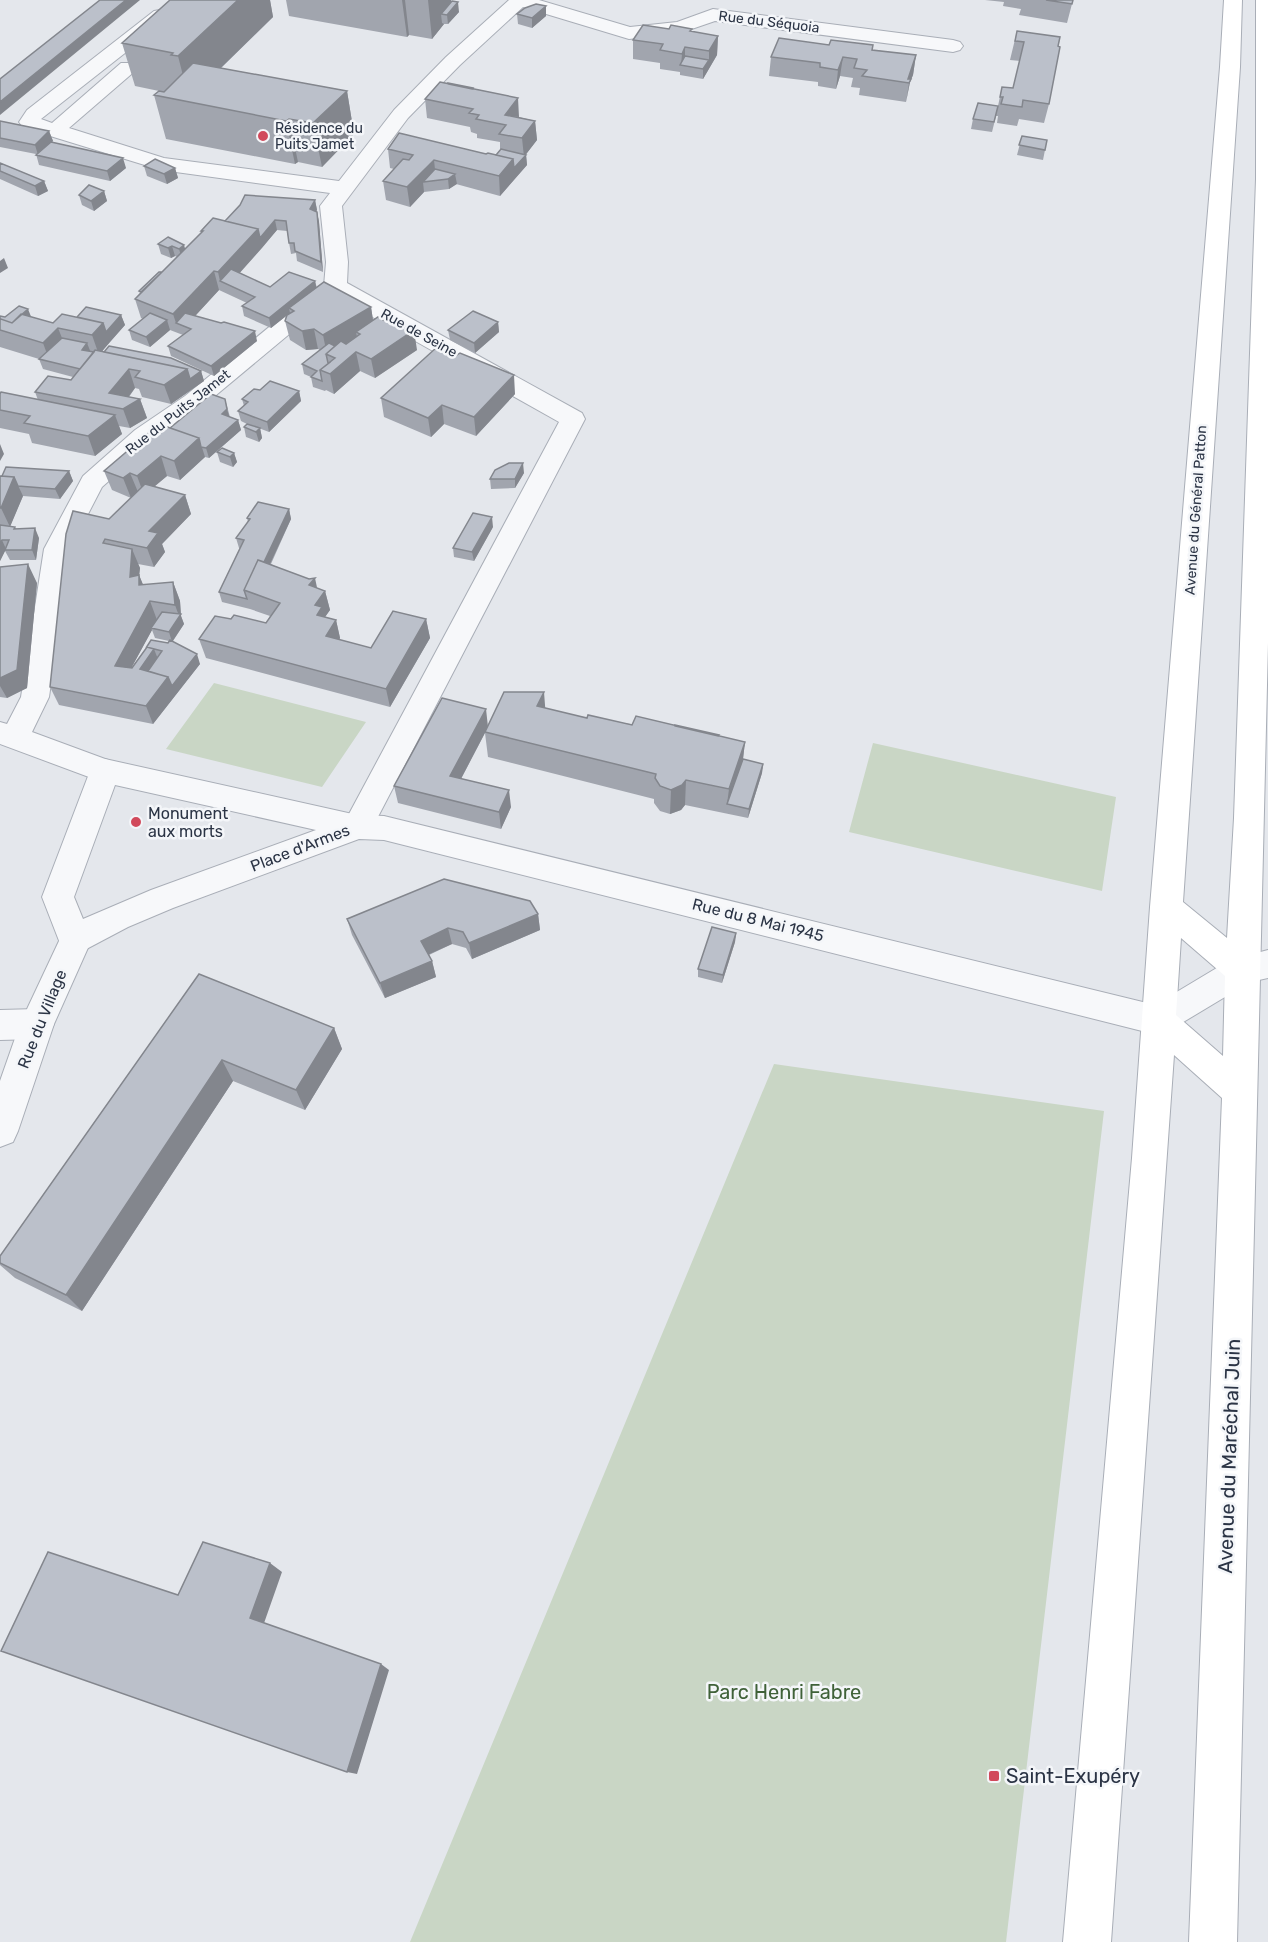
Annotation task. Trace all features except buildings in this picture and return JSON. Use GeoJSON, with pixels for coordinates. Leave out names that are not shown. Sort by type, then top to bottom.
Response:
{"type":"FeatureCollection","features":[{"type":"Feature","properties":{"kind":"main road","name":"Avenue du Général Patton"},"geometry":{"type":"LineString","coordinates":[[1158,1020],[1230,67],[1233,0]]}},
{"type":"Feature","properties":{"kind":"main road"},"geometry":{"type":"LineString","coordinates":[[1255,967],[1249,818],[1267,179],[1265,0]]}},
{"type":"Feature","properties":{"kind":"main road"},"geometry":{"type":"LineString","coordinates":[[1166,907],[1255,967]]}},
{"type":"Feature","properties":{"kind":"main road","name":"Avenue du Maréchal Juin"},"geometry":{"type":"LineString","coordinates":[[1213,1942],[1239,1091],[1255,967]]}},
{"type":"Feature","properties":{"kind":"main road"},"geometry":{"type":"LineString","coordinates":[[1158,1020],[1239,1091]]}},
{"type":"Feature","properties":{"kind":"main road"},"geometry":{"type":"LineString","coordinates":[[1087,1942],[1150,1158],[1158,1020]]}},
{"type":"Feature","properties":{"kind":"street"},"geometry":{"type":"LineString","coordinates":[[335,286],[338,262],[330,206],[401,114],[453,61],[520,0]]}},
{"type":"Feature","properties":{"kind":"street","name":"Rue du Séquoia"},"geometry":{"type":"LineString","coordinates":[[520,0],[629,33],[681,27],[713,15],[953,46]]}},
{"type":"Feature","properties":{"kind":"street"},"geometry":{"type":"LineString","coordinates":[[195,5],[161,15],[34,114],[29,122],[161,164],[344,188]]}},
{"type":"Feature","properties":{"kind":"street"},"geometry":{"type":"LineString","coordinates":[[54,130],[184,18],[195,5]]}},
{"type":"Feature","properties":{"kind":"street","name":"Rue du Puits Jamet"},"geometry":{"type":"LineString","coordinates":[[7,735],[35,697],[57,549],[92,483],[144,436],[194,401],[292,318],[335,286]]}},
{"type":"Feature","properties":{"kind":"street","name":"Rue de Seine"},"geometry":{"type":"LineString","coordinates":[[335,286],[573,419],[357,827]]}},
{"type":"Feature","properties":{"kind":"street","name":"Place d'Armes"},"geometry":{"type":"LineString","coordinates":[[7,735],[105,771],[357,827]]}},
{"type":"Feature","properties":{"kind":"street"},"geometry":{"type":"LineString","coordinates":[[75,941],[58,897],[105,771]]}},
{"type":"Feature","properties":{"kind":"street","name":"Place d'Armes"},"geometry":{"type":"LineString","coordinates":[[75,941],[98,925],[127,913],[190,888],[312,846],[357,827]]}},
{"type":"Feature","properties":{"kind":"street","name":"Rue du 8 Mai 1945"},"geometry":{"type":"LineString","coordinates":[[357,827],[384,828],[1158,1020]]}},
{"type":"Feature","properties":{"kind":"street","name":"Rue du Village"},"geometry":{"type":"LineString","coordinates":[[0,1131],[38,1024],[75,941]]}},
{"type":"Feature","properties":{"kind":"street"},"geometry":{"type":"LineString","coordinates":[[1158,1020],[1255,967]]}},
{"type":"Feature","properties":{"kind":"street"},"geometry":{"type":"LineString","coordinates":[[0,1025],[38,1024]]}},
{"type":"Feature","properties":{"kind":"green space"},"geometry":{"type":"Polygon","coordinates":[[[214,683],[366,722],[322,787],[166,749],[214,683]]]}},
{"type":"Feature","properties":{"kind":"green space"},"geometry":{"type":"Polygon","coordinates":[[[873,743],[1116,797],[1102,891],[849,832],[873,743]]]}},
{"type":"Feature","properties":{"kind":"green space","name":"Parc Henri Fabre"},"geometry":{"type":"Polygon","coordinates":[[[774,1064],[1104,1111],[1006,1942],[410,1942],[774,1064]]]}},
{"type":"Feature","properties":{"kind":"place","name":"Résidence du Puits Jamet"},"geometry":{"type":"Point","coordinates":[263,136]}},
{"type":"Feature","properties":{"kind":"place","name":"Monument aux morts"},"geometry":{"type":"Point","coordinates":[136,822]}},
{"type":"Feature","properties":{"kind":"place","name":"Saint-Exupéry"},"geometry":{"type":"Point","coordinates":[994,1776]}}]}
